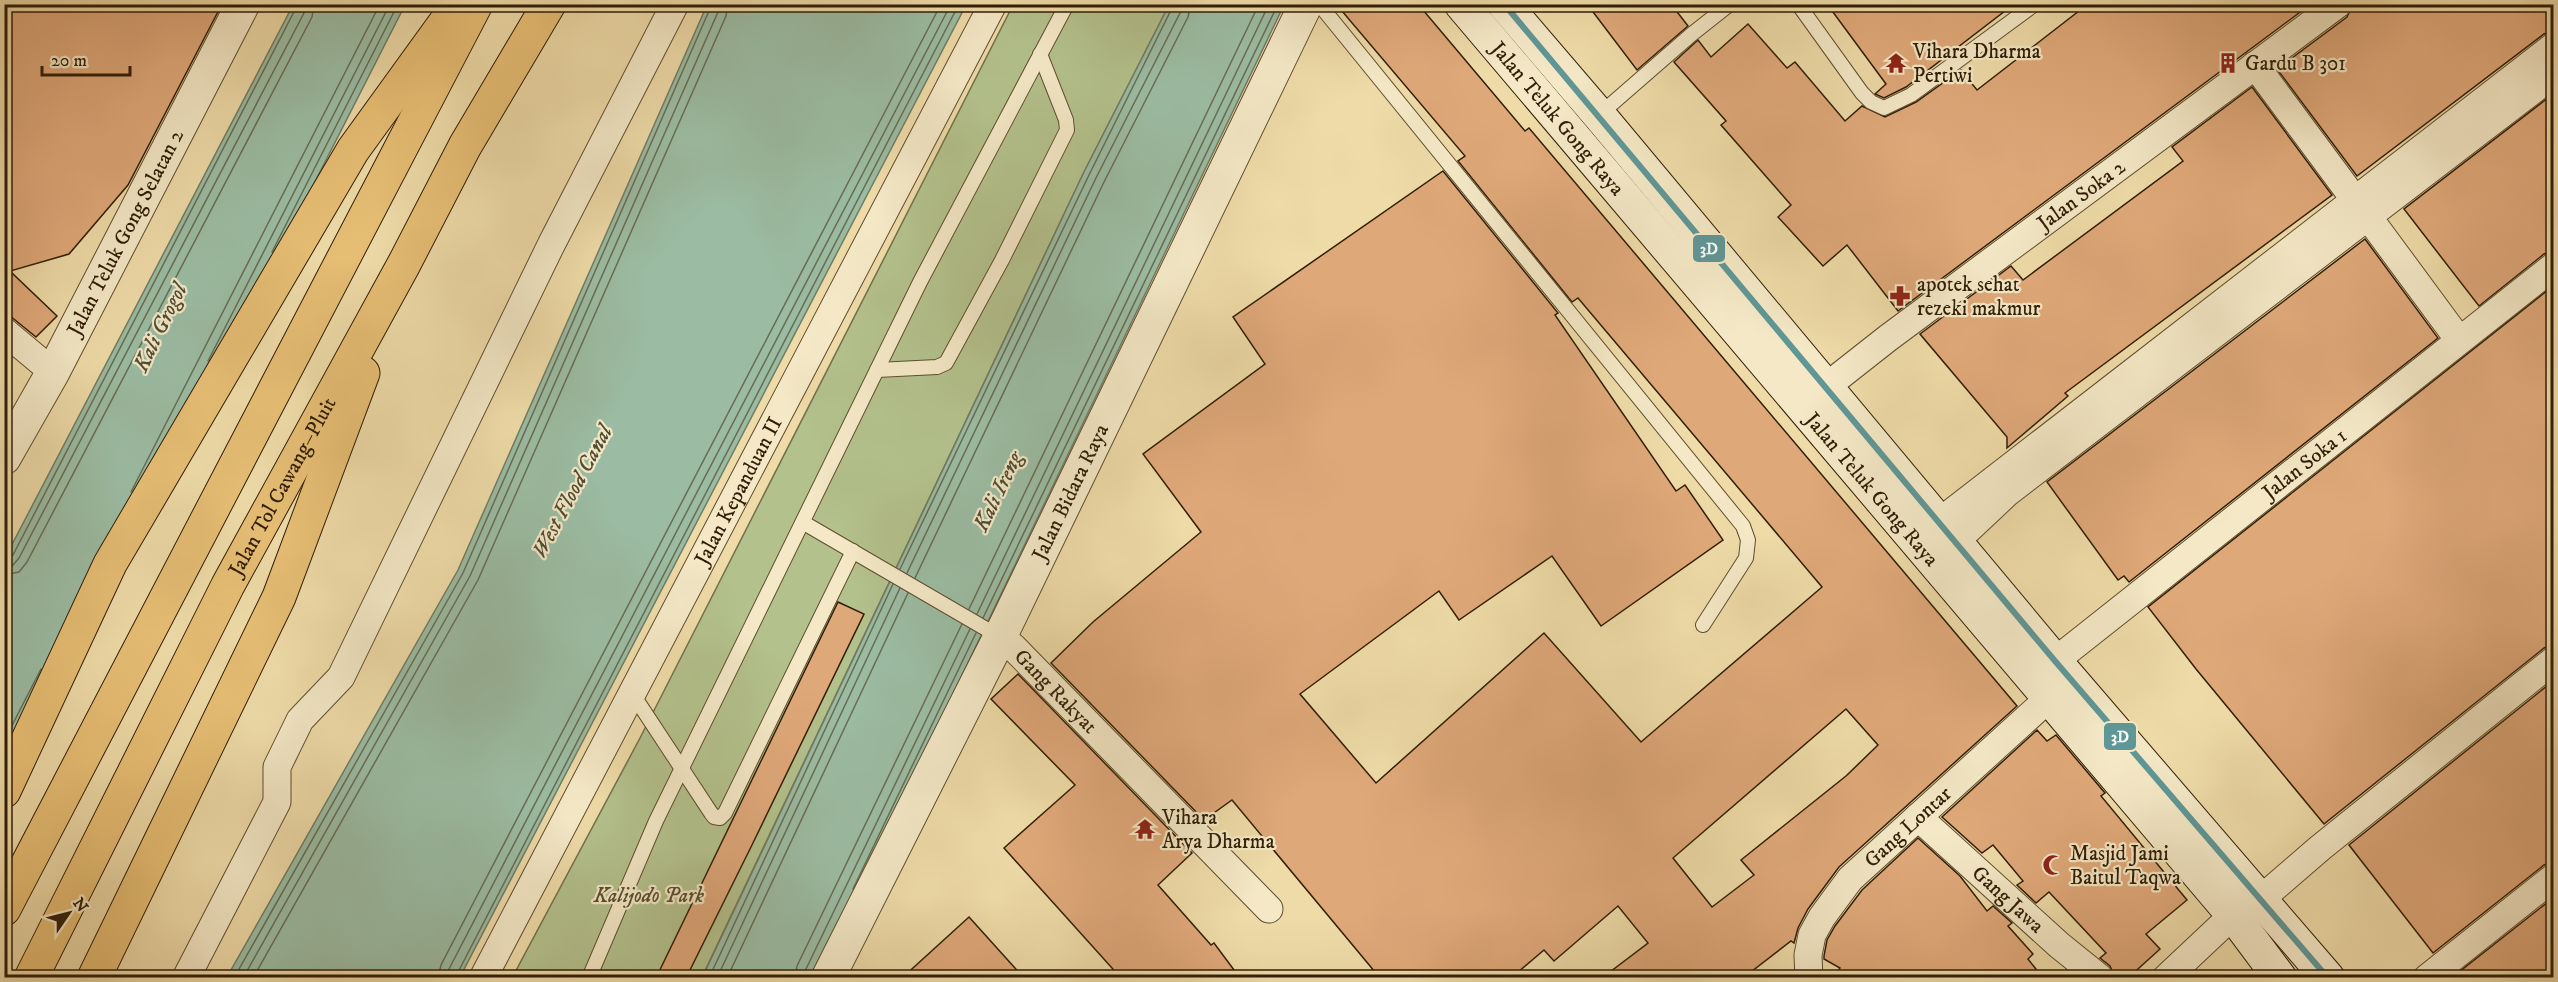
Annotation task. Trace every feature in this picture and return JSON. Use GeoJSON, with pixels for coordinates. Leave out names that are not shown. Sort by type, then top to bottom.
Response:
{"type":"FeatureCollection","features":[{"type":"Feature","properties":{"kind":"highway"},"geometry":{"type":"LineString","coordinates":[[4,791],[110,564],[353,150],[458,4]]}},
{"type":"Feature","properties":{"kind":"highway"},"geometry":{"type":"LineString","coordinates":[[4,909],[476,4]]}},
{"type":"Feature","properties":{"kind":"highway","name":"Jalan Tol Cawang–Pluit"},"geometry":{"type":"LineString","coordinates":[[31,978],[228,585],[404,264],[465,146],[549,4]]}},
{"type":"Feature","properties":{"kind":"highway"},"geometry":{"type":"LineString","coordinates":[[94,978],[279,597],[404,264]]}},
{"type":"Feature","properties":{"kind":"main road","name":"Jalan Teluk Gong Selatan 2"},"geometry":{"type":"LineString","coordinates":[[4,458],[52,372],[243,4]]}},
{"type":"Feature","properties":{"kind":"main road","name":"Jalan Bidara Raya"},"geometry":{"type":"LineString","coordinates":[[828,978],[1306,4]]}},
{"type":"Feature","properties":{"kind":"main road","name":"Jalan Teluk Gong Raya"},"geometry":{"type":"LineString","coordinates":[[1461,4],[1815,396],[1947,532],[2328,978]]}},
{"type":"Feature","properties":{"kind":"main road","name":"Jalan Teluk Gong Raya"},"geometry":{"type":"LineString","coordinates":[[1504,4],[1599,115],[2048,699],[2233,915],[2280,978]]}},
{"type":"Feature","properties":{"kind":"street"},"geometry":{"type":"LineString","coordinates":[[186,978],[277,802],[277,767],[300,720],[341,677],[550,245],[675,4]]}},
{"type":"Feature","properties":{"kind":"street","name":"Jalan Kepanduan II"},"geometry":{"type":"LineString","coordinates":[[483,978],[993,4]]}},
{"type":"Feature","properties":{"kind":"street","name":"Jalan Soka 2"},"geometry":{"type":"LineString","coordinates":[[1815,396],[1888,338],[2338,4]]}},
{"type":"Feature","properties":{"kind":"street"},"geometry":{"type":"LineString","coordinates":[[1947,532],[2362,209],[2553,46]]}},
{"type":"Feature","properties":{"kind":"street"},"geometry":{"type":"LineString","coordinates":[[2255,64],[2459,339]]}},
{"type":"Feature","properties":{"kind":"street"},"geometry":{"type":"LineString","coordinates":[[2362,209],[2553,74]]}},
{"type":"Feature","properties":{"kind":"street","name":"Jalan Soka 1"},"geometry":{"type":"LineString","coordinates":[[2055,661],[2553,266]]}},
{"type":"Feature","properties":{"kind":"street"},"geometry":{"type":"LineString","coordinates":[[4,331],[52,372]]}},
{"type":"Feature","properties":{"kind":"street","name":"Gang Rakyat"},"geometry":{"type":"LineString","coordinates":[[995,634],[1022,656],[1269,909]]}},
{"type":"Feature","properties":{"kind":"street"},"geometry":{"type":"LineString","coordinates":[[2261,899],[2320,848],[2553,660]]}},
{"type":"Feature","properties":{"kind":"street","name":"Gang Lontar"},"geometry":{"type":"LineString","coordinates":[[1809,978],[1808,955],[1812,935],[1822,917],[1850,879],[2048,699]]}},
{"type":"Feature","properties":{"kind":"street","name":"Gang Jawa"},"geometry":{"type":"LineString","coordinates":[[1918,817],[2059,945],[2100,978]]}},
{"type":"Feature","properties":{"kind":"street"},"geometry":{"type":"LineString","coordinates":[[2427,978],[2553,877]]}},
{"type":"Feature","properties":{"kind":"street"},"geometry":{"type":"LineString","coordinates":[[2166,978],[2233,915]]}},
{"type":"Feature","properties":{"kind":"lane"},"geometry":{"type":"LineString","coordinates":[[589,978],[656,821],[804,523],[920,282],[1067,4]]}},
{"type":"Feature","properties":{"kind":"lane"},"geometry":{"type":"LineString","coordinates":[[1319,4],[1743,526],[1748,540],[1746,558],[1703,625]]}},
{"type":"Feature","properties":{"kind":"lane"},"geometry":{"type":"LineString","coordinates":[[1599,115],[1730,4]]}},
{"type":"Feature","properties":{"kind":"lane"},"geometry":{"type":"LineString","coordinates":[[1798,4],[1858,88],[1871,102],[1884,108],[1911,95],[2035,4]]}},
{"type":"Feature","properties":{"kind":"lane"},"geometry":{"type":"LineString","coordinates":[[877,370],[937,366],[946,363],[1002,260],[1067,130],[1066,120],[1040,54]]}},
{"type":"Feature","properties":{"kind":"lane","name":"Gang Rakyat"},"geometry":{"type":"LineString","coordinates":[[804,523],[995,634]]}},
{"type":"Feature","properties":{"kind":"lane"},"geometry":{"type":"LineString","coordinates":[[632,693],[683,767],[714,818],[722,816],[853,551]]}},
{"type":"Feature","properties":{"kind":"green space","name":"Kalijodo Park"},"geometry":{"type":"Polygon","coordinates":[[[1013,5],[1169,5],[1084,172],[702,977],[512,978],[640,738],[1013,5]]]}},
{"type":"Feature","properties":{"kind":"water","name":"Kali Grogol"},"geometry":{"type":"Polygon","coordinates":[[[293,5],[405,5],[5,790],[5,558],[293,5]]]}},
{"type":"Feature","properties":{"kind":"water","name":"West Flood Canal"},"geometry":{"type":"Polygon","coordinates":[[[707,5],[966,5],[460,977],[227,977],[458,570],[707,5]]]}},
{"type":"Feature","properties":{"kind":"water","name":"Kali Ireng"},"geometry":{"type":"Polygon","coordinates":[[[1169,5],[1284,5],[817,977],[702,978],[1084,172],[1169,5]]]}},
{"type":"Feature","properties":{"kind":"building"},"geometry":{"type":"Polygon","coordinates":[[[4,4],[222,4],[128,185],[69,254],[10,271],[57,316],[36,337],[4,311],[4,4]]]}},
{"type":"Feature","properties":{"kind":"building"},"geometry":{"type":"Polygon","coordinates":[[[1336,4],[1418,4],[1525,131],[1529,128],[2017,706],[1839,867],[1808,909],[1798,928],[1794,943],[1791,941],[1743,978],[1602,978],[1648,943],[1618,906],[1554,961],[1544,950],[1511,978],[1380,978],[1232,800],[1204,820],[1051,663],[1093,622],[1201,532],[1143,454],[1265,364],[1233,317],[1443,171],[1558,313],[1555,315],[1676,491],[1685,485],[1723,540],[1601,626],[1552,556],[1459,620],[1439,591],[1300,694],[1376,783],[1544,633],[1641,742],[1822,587],[1578,298],[1572,302],[1458,161],[1465,156],[1336,4]],[[1846,709],[1673,858],[1712,907],[1754,875],[1741,860],[1846,776],[1878,745],[1846,709]]]}},
{"type":"Feature","properties":{"kind":"building"},"geometry":{"type":"Polygon","coordinates":[[[1587,4],[1671,4],[1688,26],[1637,70],[1587,4]]]}},
{"type":"Feature","properties":{"kind":"building"},"geometry":{"type":"Polygon","coordinates":[[[1827,4],[2014,4],[1906,87],[1884,98],[1875,94],[1886,84],[1827,4]]]}},
{"type":"Feature","properties":{"kind":"building"},"geometry":{"type":"Polygon","coordinates":[[[2088,4],[2311,4],[1898,311],[1847,245],[1823,266],[1778,217],[1791,205],[1721,125],[1726,121],[1674,62],[1698,40],[1711,57],[1748,24],[1787,68],[1795,62],[1845,121],[1862,106],[1885,117],[1916,102],[1961,70],[1977,90],[2088,4]]]}},
{"type":"Feature","properties":{"kind":"building"},"geometry":{"type":"Polygon","coordinates":[[[2353,4],[2553,4],[2553,31],[2544,34],[2357,176],[2277,69],[2347,17],[2353,4]]]}},
{"type":"Feature","properties":{"kind":"building"},"geometry":{"type":"Polygon","coordinates":[[[2252,87],[2332,195],[2065,393],[2068,396],[2007,448],[2007,437],[1920,334],[2011,266],[2023,280],[2183,161],[2172,147],[2252,87]]]}},
{"type":"Feature","properties":{"kind":"building"},"geometry":{"type":"Polygon","coordinates":[[[2553,94],[2553,251],[2544,254],[2479,306],[2404,209],[2553,94]]]}},
{"type":"Feature","properties":{"kind":"building"},"geometry":{"type":"Polygon","coordinates":[[[2365,239],[2438,338],[2129,582],[2124,576],[2118,580],[2047,482],[2365,239]]]}},
{"type":"Feature","properties":{"kind":"building"},"geometry":{"type":"Polygon","coordinates":[[[2553,286],[2553,645],[2544,648],[2324,824],[2148,607],[2553,286]]]}},
{"type":"Feature","properties":{"kind":"building"},"geometry":{"type":"Polygon","coordinates":[[[838,602],[864,614],[686,978],[656,978],[838,602]]]}},
{"type":"Feature","properties":{"kind":"building"},"geometry":{"type":"Polygon","coordinates":[[[1018,674],[1192,853],[1158,885],[1211,945],[1214,943],[1240,978],[1121,978],[1004,848],[1075,785],[991,699],[1018,674]]]}},
{"type":"Feature","properties":{"kind":"building"},"geometry":{"type":"Polygon","coordinates":[[[2553,681],[2553,862],[2544,865],[2433,953],[2349,845],[2553,681]]]}},
{"type":"Feature","properties":{"kind":"building"},"geometry":{"type":"Polygon","coordinates":[[[2037,730],[2047,741],[2056,735],[2105,793],[2101,796],[2187,900],[2146,934],[2160,949],[2128,978],[2115,978],[2110,966],[2100,958],[2106,953],[2049,892],[2036,903],[2017,885],[2023,881],[1993,845],[1982,853],[1942,817],[2037,730]]]}},
{"type":"Feature","properties":{"kind":"building"},"geometry":{"type":"Polygon","coordinates":[[[1918,838],[1960,876],[1987,911],[1993,906],[2012,923],[2008,926],[2033,954],[2028,959],[2043,978],[1833,978],[1840,968],[1824,959],[1824,956],[1827,940],[1835,926],[1862,890],[1918,838]]]}},
{"type":"Feature","properties":{"kind":"building"},"geometry":{"type":"Polygon","coordinates":[[[2553,898],[2553,978],[2455,978],[2454,976],[2553,898]]]}},
{"type":"Feature","properties":{"kind":"building"},"geometry":{"type":"Polygon","coordinates":[[[969,917],[1024,978],[902,978],[969,917]]]}},
{"type":"Feature","properties":{"kind":"transit line","name":"3D"},"geometry":{"type":"LineString","coordinates":[[1504,4],[2055,661],[2328,978]]}},
{"type":"Feature","properties":{"kind":"place","name":"Vihara Dharma Pertiwi"},"geometry":{"type":"Point","coordinates":[1896,63]}},
{"type":"Feature","properties":{"kind":"place","name":"Gardu B 301"},"geometry":{"type":"Point","coordinates":[2228,63]}},
{"type":"Feature","properties":{"kind":"place","name":"apotek sehat rezeki makmur"},"geometry":{"type":"Point","coordinates":[1900,296]}},
{"type":"Feature","properties":{"kind":"place","name":"Vihara Arya Dharma"},"geometry":{"type":"Point","coordinates":[1145,829]}},
{"type":"Feature","properties":{"kind":"place","name":"Masjid Jami Baitul Taqwa"},"geometry":{"type":"Point","coordinates":[2053,865]}}]}
